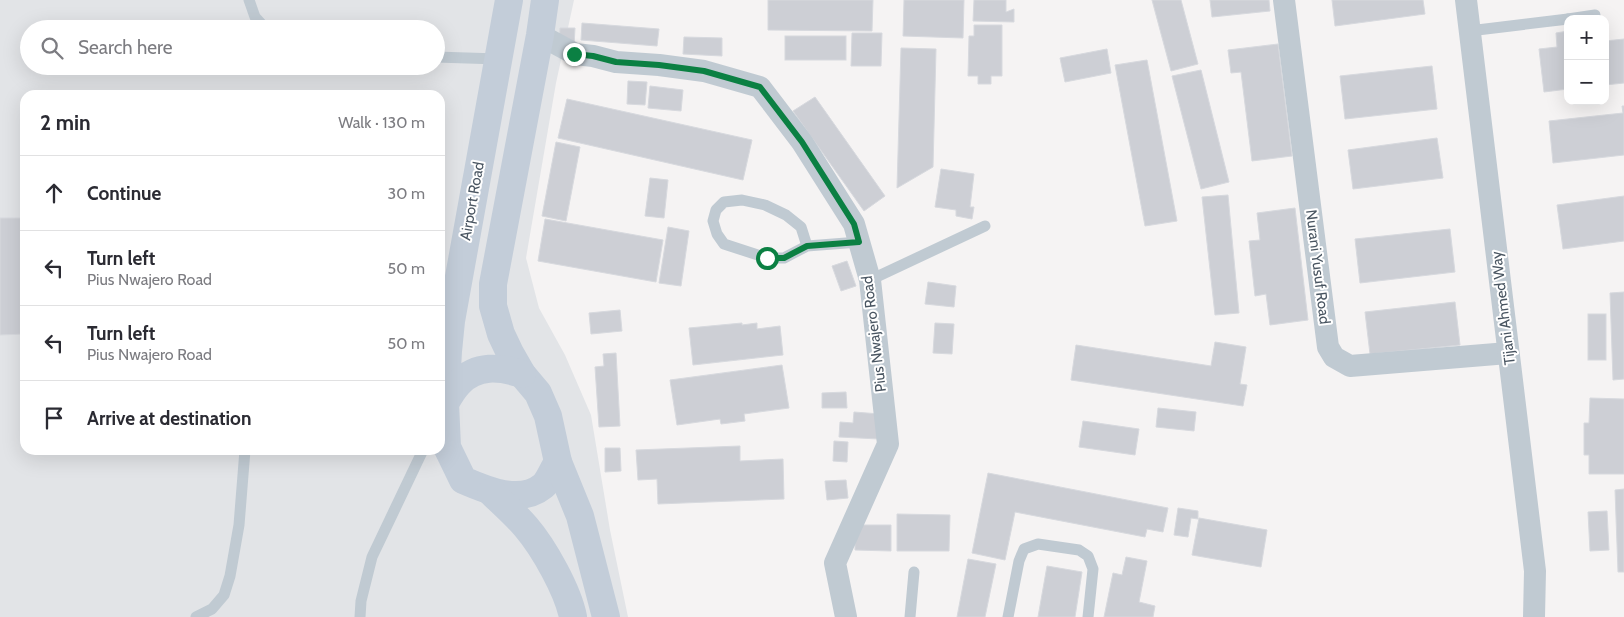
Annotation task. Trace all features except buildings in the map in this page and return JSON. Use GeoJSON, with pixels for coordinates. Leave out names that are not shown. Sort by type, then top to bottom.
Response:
{"type":"FeatureCollection","features":[{"type":"Feature","properties":{"kind":"main road","name":"Airport Road"},"geometry":{"type":"LineString","coordinates":[[445,386],[448,351],[446,321],[509,0]]}},
{"type":"Feature","properties":{"kind":"main road"},"geometry":{"type":"LineString","coordinates":[[546,0],[493,284],[493,306],[501,334],[522,374],[538,393],[548,416],[558,462],[580,516],[606,617]]}},
{"type":"Feature","properties":{"kind":"main road"},"geometry":{"type":"LineString","coordinates":[[445,406],[458,383],[473,372],[492,367],[522,374]]}},
{"type":"Feature","properties":{"kind":"main road"},"geometry":{"type":"LineString","coordinates":[[445,428],[447,447],[463,480],[491,492],[528,494],[544,486],[558,462]]}},
{"type":"Feature","properties":{"kind":"main road"},"geometry":{"type":"LineString","coordinates":[[491,492],[527,528],[546,557],[570,603],[573,617]]}},
{"type":"Feature","properties":{"kind":"street","name":"Nurani Yusuf Road"},"geometry":{"type":"LineString","coordinates":[[1284,0],[1328,347],[1334,357],[1350,366],[1508,354]]}},
{"type":"Feature","properties":{"kind":"street","name":"Tijani Ahmed Way"},"geometry":{"type":"LineString","coordinates":[[1466,0],[1534,571],[1534,617]]}},
{"type":"Feature","properties":{"kind":"street","name":"Pius Nwajero Road"},"geometry":{"type":"LineString","coordinates":[[540,36],[574,54],[593,56],[616,62],[704,71],[760,87],[802,142],[854,224],[870,280],[888,444],[835,563],[846,617]]}},
{"type":"Feature","properties":{"kind":"lane"},"geometry":{"type":"LineString","coordinates":[[250,0],[258,20]]}},
{"type":"Feature","properties":{"kind":"lane"},"geometry":{"type":"LineString","coordinates":[[1470,31],[1564,19]]}},
{"type":"Feature","properties":{"kind":"lane"},"geometry":{"type":"LineString","coordinates":[[445,57],[498,59]]}},
{"type":"Feature","properties":{"kind":"lane"},"geometry":{"type":"LineString","coordinates":[[807,246],[801,227],[786,214],[765,205],[742,200],[724,202],[716,210],[713,221],[724,244],[767,258],[784,258],[807,246],[859,242]]}},
{"type":"Feature","properties":{"kind":"lane"},"geometry":{"type":"LineString","coordinates":[[870,280],[985,226]]}},
{"type":"Feature","properties":{"kind":"lane"},"geometry":{"type":"LineString","coordinates":[[196,617],[212,609],[224,595],[230,576],[239,525],[245,455]]}},
{"type":"Feature","properties":{"kind":"lane"},"geometry":{"type":"LineString","coordinates":[[360,617],[361,601],[372,557],[421,455]]}},
{"type":"Feature","properties":{"kind":"lane"},"geometry":{"type":"LineString","coordinates":[[1008,617],[1019,561],[1024,549],[1038,544],[1079,550],[1088,556],[1093,569],[1088,617]]}},
{"type":"Feature","properties":{"kind":"lane"},"geometry":{"type":"LineString","coordinates":[[910,617],[914,572]]}},
{"type":"Feature","properties":{"kind":"shaded area"},"geometry":{"type":"Polygon","coordinates":[[[0,0],[574,0],[556,83],[526,258],[539,308],[565,355],[591,415],[610,530],[628,617],[0,617],[0,0]]]}},
{"type":"Feature","properties":{"kind":"route"},"geometry":{"type":"LineString","coordinates":[[574,54],[593,56],[616,62],[704,71],[760,87],[802,142],[854,224],[859,242],[807,246],[784,258],[767,258]]}}]}
